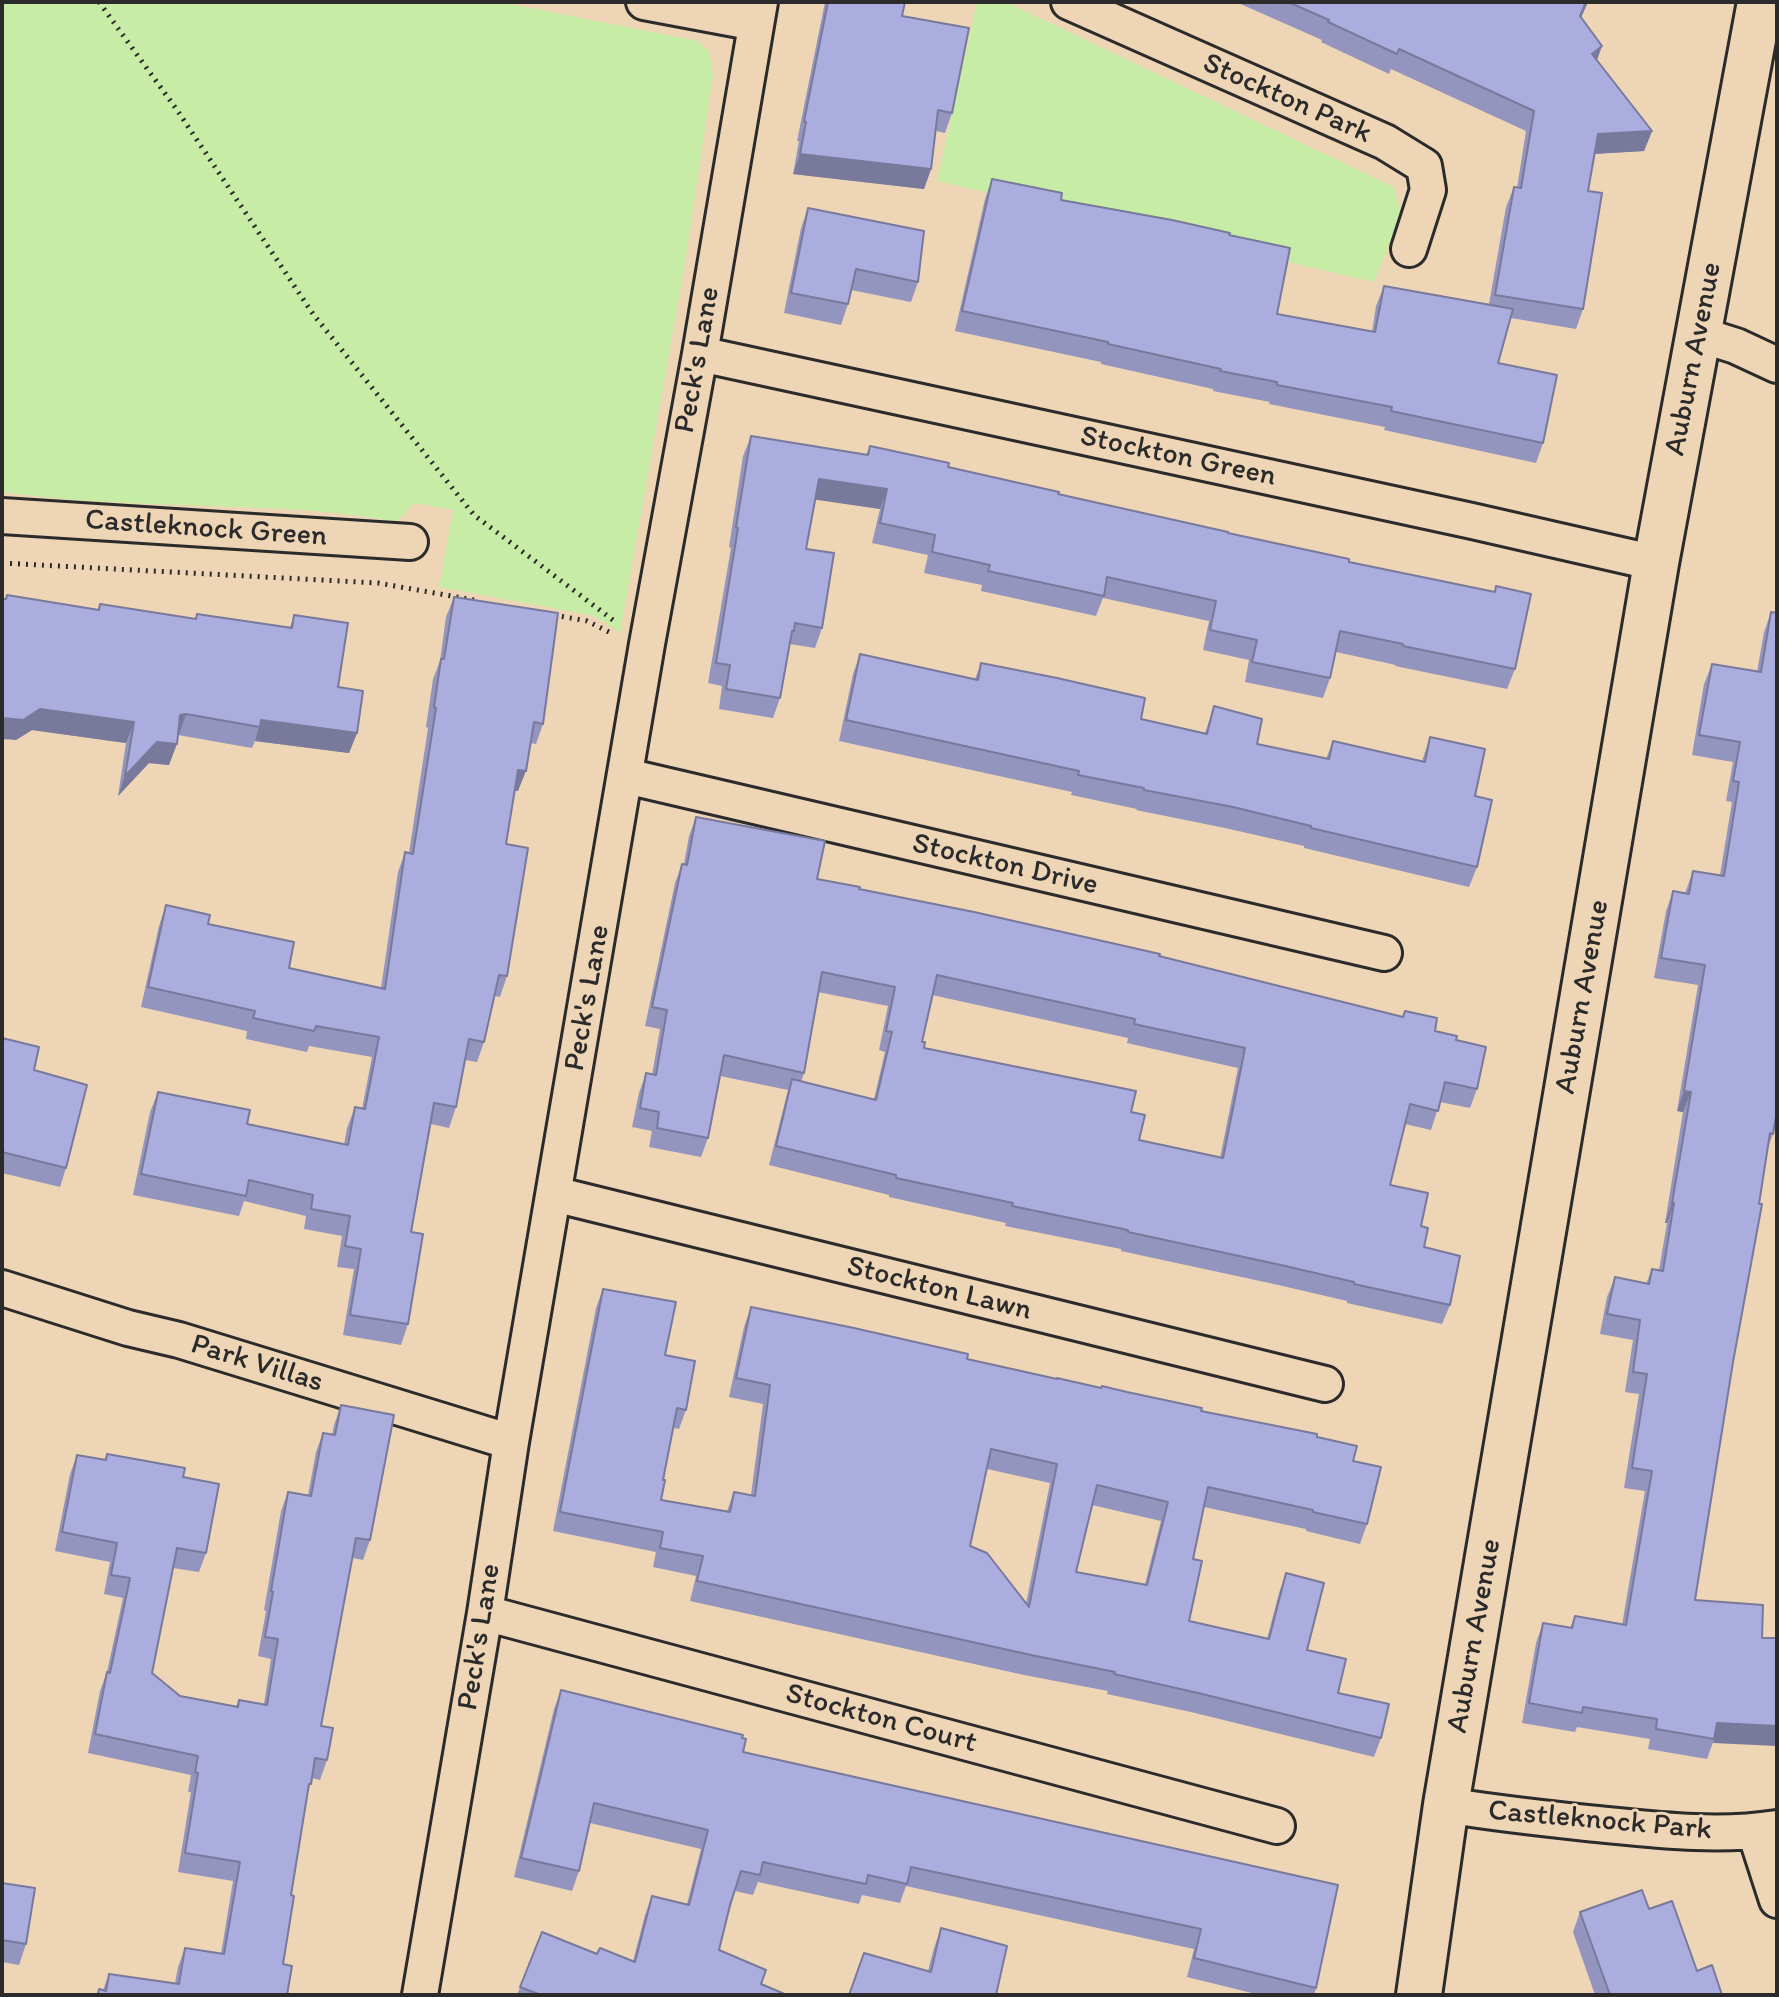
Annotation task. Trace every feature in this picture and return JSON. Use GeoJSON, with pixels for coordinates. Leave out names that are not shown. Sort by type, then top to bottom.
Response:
{"type":"FeatureCollection","features":[{"type":"Feature","properties":{"kind":"street"},"geometry":{"type":"LineString","coordinates":[[644,2],[758,13]]}},
{"type":"Feature","properties":{"kind":"street","name":"Stockton Park"},"geometry":{"type":"LineString","coordinates":[[1069,2],[1385,142],[1424,166],[1428,190],[1409,249]]}},
{"type":"Feature","properties":{"kind":"street","name":"Auburn Avenue"},"geometry":{"type":"LineString","coordinates":[[1419,1995],[1446,1805],[1656,563],[1760,2]]}},
{"type":"Feature","properties":{"kind":"street","name":"Peck's Lane"},"geometry":{"type":"LineString","coordinates":[[420,1995],[511,1442],[758,13]]}},
{"type":"Feature","properties":{"kind":"street"},"geometry":{"type":"LineString","coordinates":[[1698,334],[1736,346],[1777,365]]}},
{"type":"Feature","properties":{"kind":"street","name":"Stockton Green"},"geometry":{"type":"LineString","coordinates":[[700,354],[1656,563]]}},
{"type":"Feature","properties":{"kind":"street","name":"Castleknock Green"},"geometry":{"type":"LineString","coordinates":[[2,516],[410,542]]}},
{"type":"Feature","properties":{"kind":"street","name":"Stockton Drive"},"geometry":{"type":"LineString","coordinates":[[626,776],[1384,953]]}},
{"type":"Feature","properties":{"kind":"street","name":"Stockton Lawn"},"geometry":{"type":"LineString","coordinates":[[554,1194],[1325,1384]]}},
{"type":"Feature","properties":{"kind":"street","name":"Park Villas"},"geometry":{"type":"LineString","coordinates":[[2,1288],[511,1442]]}},
{"type":"Feature","properties":{"kind":"street","name":"Stockton Court"},"geometry":{"type":"LineString","coordinates":[[485,1613],[1277,1826]]}},
{"type":"Feature","properties":{"kind":"street","name":"Castleknock Park"},"geometry":{"type":"LineString","coordinates":[[1446,1805],[1659,1830],[1713,1833],[1766,1830],[1777,1900]]}},
{"type":"Feature","properties":{"kind":"path"},"geometry":{"type":"LineString","coordinates":[[99,2],[177,110],[313,314],[474,515],[616,621],[618,630]]}},
{"type":"Feature","properties":{"kind":"path"},"geometry":{"type":"LineString","coordinates":[[2,563],[378,583],[488,603]]}},
{"type":"Feature","properties":{"kind":"path"},"geometry":{"type":"LineString","coordinates":[[546,613],[587,621],[620,639]]}},
{"type":"Feature","properties":{"kind":"green space"},"geometry":{"type":"Polygon","coordinates":[[[2,2],[501,2],[697,41],[709,51],[713,74],[686,257],[620,633],[590,615],[439,587],[453,510],[414,503],[398,521],[312,511],[114,502],[2,492],[2,2]]]}},
{"type":"Feature","properties":{"kind":"green space"},"geometry":{"type":"Polygon","coordinates":[[[977,2],[1006,2],[1394,187],[1401,214],[1374,282],[937,181],[977,2]]]}},
{"type":"Feature","properties":{"kind":"building"},"geometry":{"type":"Polygon","coordinates":[[[828,2],[905,2],[902,16],[969,28],[952,113],[938,110],[931,169],[800,154],[828,2]]]}},
{"type":"Feature","properties":{"kind":"building"},"geometry":{"type":"Polygon","coordinates":[[[1288,2],[1586,2],[1580,16],[1602,46],[1592,54],[1652,131],[1598,134],[1588,191],[1602,193],[1583,309],[1495,295],[1514,187],[1521,188],[1534,111],[1399,49],[1397,54],[1288,2]]]}},
{"type":"Feature","properties":{"kind":"building"},"geometry":{"type":"Polygon","coordinates":[[[992,179],[1062,193],[1061,200],[1172,220],[1290,248],[1277,314],[1375,332],[1384,286],[1513,309],[1498,363],[1557,375],[1543,443],[1391,411],[1392,407],[1277,385],[1277,382],[1220,371],[1108,342],[962,311],[992,179]]]}},
{"type":"Feature","properties":{"kind":"building"},"geometry":{"type":"Polygon","coordinates":[[[808,208],[924,231],[918,282],[856,269],[848,304],[791,293],[808,208]]]}},
{"type":"Feature","properties":{"kind":"building"},"geometry":{"type":"Polygon","coordinates":[[[751,436],[868,455],[870,446],[949,463],[948,467],[1058,494],[1349,559],[1349,562],[1495,592],[1496,586],[1531,594],[1515,669],[1340,631],[1330,678],[1252,662],[1257,640],[1210,630],[1216,601],[1107,577],[1104,596],[988,571],[990,565],[932,552],[935,535],[880,523],[887,489],[819,479],[806,549],[834,553],[822,628],[795,623],[780,698],[726,689],[730,665],[716,663],[751,436]]]}},
{"type":"Feature","properties":{"kind":"building"},"geometry":{"type":"Polygon","coordinates":[[[7,595],[99,610],[100,604],[196,619],[197,614],[292,628],[294,615],[348,623],[338,687],[363,691],[357,733],[261,720],[260,727],[180,715],[177,744],[157,742],[125,776],[134,722],[40,709],[23,720],[2,718],[2,599],[6,599],[7,595]]]}},
{"type":"Feature","properties":{"kind":"building"},"geometry":{"type":"Polygon","coordinates":[[[454,597],[558,613],[543,724],[534,722],[526,771],[518,770],[506,844],[528,848],[507,976],[499,975],[484,1042],[469,1039],[456,1107],[434,1103],[411,1232],[423,1234],[408,1324],[350,1315],[361,1249],[345,1246],[350,1216],[311,1209],[313,1195],[249,1180],[246,1196],[141,1174],[158,1092],[250,1110],[247,1124],[348,1145],[355,1107],[365,1109],[379,1037],[316,1026],[314,1031],[253,1018],[255,1011],[148,987],[166,905],[210,915],[208,924],[294,942],[289,968],[385,989],[405,852],[413,854],[441,659],[444,659],[454,597]]]}},
{"type":"Feature","properties":{"kind":"building"},"geometry":{"type":"Polygon","coordinates":[[[1771,612],[1777,613],[1777,1110],[1773,1134],[1770,1133],[1759,1204],[1762,1204],[1695,1600],[1763,1605],[1762,1638],[1777,1638],[1777,1726],[1717,1723],[1714,1739],[1656,1729],[1657,1719],[1583,1707],[1582,1713],[1529,1703],[1543,1623],[1572,1628],[1575,1616],[1626,1625],[1652,1471],[1632,1468],[1647,1374],[1633,1372],[1640,1320],[1607,1314],[1615,1277],[1649,1284],[1652,1269],[1663,1271],[1674,1203],[1691,1092],[1684,1091],[1705,965],[1661,958],[1673,891],[1689,894],[1693,871],[1724,876],[1739,782],[1733,781],[1740,742],[1699,735],[1712,664],[1761,672],[1771,612]]]}},
{"type":"Feature","properties":{"kind":"building"},"geometry":{"type":"Polygon","coordinates":[[[860,654],[978,680],[981,663],[1145,698],[1141,719],[1207,734],[1214,706],[1262,719],[1257,744],[1329,759],[1333,741],[1425,762],[1430,737],[1485,749],[1475,796],[1492,800],[1477,867],[1233,807],[1078,775],[1079,771],[846,720],[860,654]]]}},
{"type":"Feature","properties":{"kind":"building"},"geometry":{"type":"Polygon","coordinates":[[[696,817],[825,841],[817,879],[1160,954],[1403,1017],[1405,1011],[1437,1018],[1435,1031],[1486,1047],[1477,1089],[1445,1082],[1438,1111],[1410,1104],[1390,1185],[1428,1193],[1421,1226],[1428,1228],[1424,1247],[1460,1256],[1450,1305],[1012,1206],[1013,1203],[896,1178],[896,1175],[776,1146],[792,1079],[876,1100],[892,1032],[886,1031],[895,987],[822,972],[804,1073],[724,1055],[708,1138],[657,1128],[659,1112],[640,1108],[646,1073],[656,1075],[667,1010],[652,1007],[682,864],[687,865],[696,817]],[[937,975],[922,1042],[925,1042],[924,1048],[1136,1091],[1131,1112],[1145,1115],[1139,1140],[1223,1158],[1245,1048],[1134,1024],[1135,1019],[937,975]]]}},
{"type":"Feature","properties":{"kind":"building"},"geometry":{"type":"Polygon","coordinates":[[[2,1038],[39,1047],[34,1070],[87,1085],[66,1168],[2,1152],[2,1038]]]}},
{"type":"Feature","properties":{"kind":"building"},"geometry":{"type":"Polygon","coordinates":[[[603,1289],[676,1302],[665,1355],[695,1361],[686,1410],[677,1408],[661,1500],[730,1512],[734,1492],[755,1496],[770,1385],[736,1378],[751,1307],[968,1354],[967,1359],[1317,1434],[1317,1437],[1357,1446],[1353,1461],[1381,1467],[1367,1524],[1208,1487],[1193,1559],[1202,1561],[1189,1621],[1269,1639],[1286,1573],[1324,1583],[1307,1650],[1346,1659],[1338,1693],[1389,1704],[1381,1738],[1115,1672],[697,1581],[703,1556],[660,1548],[663,1532],[560,1512],[603,1289]],[[991,1449],[970,1546],[987,1553],[1029,1607],[1057,1464],[991,1449]],[[1097,1485],[1076,1572],[1147,1585],[1168,1502],[1097,1485]]]}},
{"type":"Feature","properties":{"kind":"building"},"geometry":{"type":"Polygon","coordinates":[[[341,1405],[394,1415],[370,1540],[356,1538],[321,1726],[333,1728],[327,1760],[315,1758],[309,1784],[283,1964],[292,1966],[287,1995],[98,1995],[99,1989],[106,1991],[109,1974],[179,1984],[185,1948],[224,1954],[240,1862],[185,1853],[198,1756],[95,1734],[130,1578],[111,1575],[117,1543],[62,1532],[77,1455],[106,1460],[107,1454],[185,1468],[183,1477],[219,1484],[206,1553],[177,1548],[152,1673],[180,1696],[238,1707],[239,1700],[267,1705],[278,1639],[265,1637],[288,1492],[311,1496],[323,1433],[335,1435],[341,1405]]]}},
{"type":"Feature","properties":{"kind":"building"},"geometry":{"type":"Polygon","coordinates":[[[561,1690],[743,1735],[742,1738],[746,1739],[743,1752],[1338,1885],[1316,1988],[1194,1958],[1201,1929],[911,1867],[907,1884],[868,1875],[866,1884],[763,1862],[760,1875],[741,1871],[719,1950],[766,1970],[761,1984],[787,1995],[541,1995],[520,1987],[542,1932],[597,1954],[600,1948],[635,1962],[652,1896],[689,1905],[708,1830],[594,1803],[579,1871],[521,1858],[561,1690]]]}},
{"type":"Feature","properties":{"kind":"building"},"geometry":{"type":"Polygon","coordinates":[[[2,1883],[35,1888],[26,1944],[2,1940],[2,1883]]]}},
{"type":"Feature","properties":{"kind":"building"},"geometry":{"type":"Polygon","coordinates":[[[1642,1890],[1649,1909],[1672,1901],[1697,1971],[1712,1965],[1722,1995],[1610,1995],[1580,1912],[1642,1890]]]}},
{"type":"Feature","properties":{"kind":"building"},"geometry":{"type":"Polygon","coordinates":[[[941,1928],[1007,1946],[996,1995],[849,1995],[864,1953],[931,1972],[941,1928]]]}}]}
